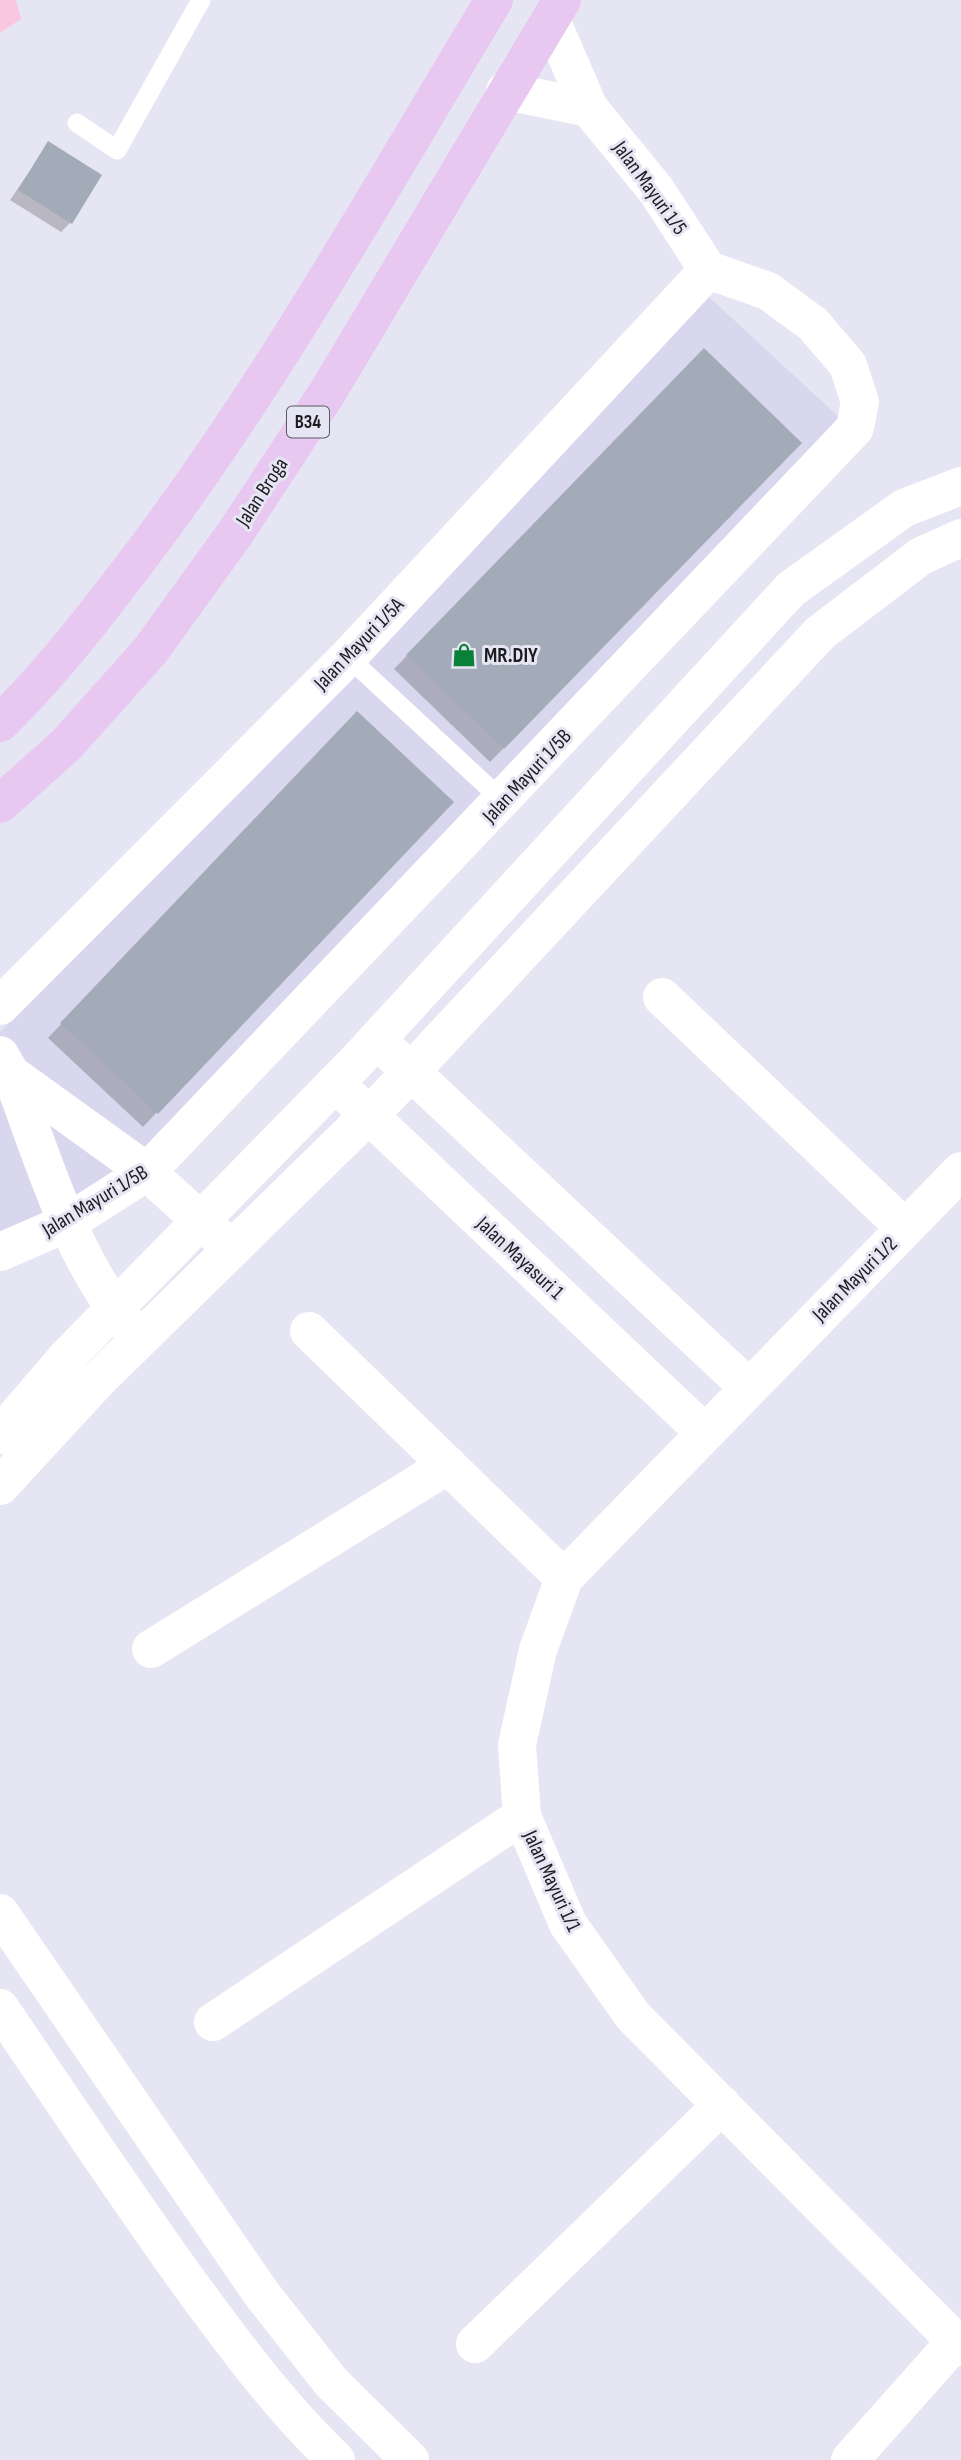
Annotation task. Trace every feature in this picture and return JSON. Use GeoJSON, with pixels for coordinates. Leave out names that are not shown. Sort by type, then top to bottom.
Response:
{"type":"FeatureCollection","features":[{"type":"Feature","properties":{"kind":"main road"},"geometry":{"type":"LineString","coordinates":[[0,723],[99,611],[189,492],[277,358],[494,0]]}},
{"type":"Feature","properties":{"kind":"main road","name":"Jalan Broga"},"geometry":{"type":"LineString","coordinates":[[0,804],[66,745],[150,651],[236,532],[327,393],[505,91],[556,10]]}},
{"type":"Feature","properties":{"kind":"street","name":"Jalan Mayuri 1/5"},"geometry":{"type":"LineString","coordinates":[[556,10],[589,108],[656,190],[708,270]]}},
{"type":"Feature","properties":{"kind":"street"},"geometry":{"type":"LineString","coordinates":[[505,91],[589,108]]}},
{"type":"Feature","properties":{"kind":"street","name":"Jalan Mayuri 1/5A"},"geometry":{"type":"LineString","coordinates":[[0,1006],[348,657],[708,270]]}},
{"type":"Feature","properties":{"kind":"street","name":"Jalan Mayuri 1/5B"},"geometry":{"type":"LineString","coordinates":[[0,1252],[67,1223],[147,1172],[503,801],[855,428],[860,402],[848,365],[813,324],[768,290],[708,270]]}},
{"type":"Feature","properties":{"kind":"street"},"geometry":{"type":"LineString","coordinates":[[0,1435],[66,1357],[377,1040],[791,589],[904,508],[961,486]]}},
{"type":"Feature","properties":{"kind":"street"},"geometry":{"type":"LineString","coordinates":[[0,1486],[139,1339],[411,1072],[820,633],[921,556],[961,538]]}},
{"type":"Feature","properties":{"kind":"street"},"geometry":{"type":"LineString","coordinates":[[662,997],[905,1228]]}},
{"type":"Feature","properties":{"kind":"street"},"geometry":{"type":"LineString","coordinates":[[377,1040],[748,1387]]}},
{"type":"Feature","properties":{"kind":"street"},"geometry":{"type":"LineString","coordinates":[[6,1065],[147,1172],[232,1249]]}},
{"type":"Feature","properties":{"kind":"street"},"geometry":{"type":"LineString","coordinates":[[6,1065],[67,1223],[113,1309],[139,1339]]}},
{"type":"Feature","properties":{"kind":"street","name":"Jalan Mayasuri 1"},"geometry":{"type":"LineString","coordinates":[[335,1083],[705,1433]]}},
{"type":"Feature","properties":{"kind":"street","name":"Jalan Mayuri 1/2"},"geometry":{"type":"LineString","coordinates":[[748,1387],[961,1171]]}},
{"type":"Feature","properties":{"kind":"street"},"geometry":{"type":"LineString","coordinates":[[309,1331],[564,1578]]}},
{"type":"Feature","properties":{"kind":"street","name":"Jalan Mayuri 1/1"},"geometry":{"type":"LineString","coordinates":[[748,1387],[564,1578],[538,1650],[517,1745],[522,1816],[569,1924],[634,2016],[958,2344]]}},
{"type":"Feature","properties":{"kind":"street"},"geometry":{"type":"LineString","coordinates":[[151,1649],[448,1465]]}},
{"type":"Feature","properties":{"kind":"street"},"geometry":{"type":"LineString","coordinates":[[213,2022],[522,1816]]}},
{"type":"Feature","properties":{"kind":"street"},"geometry":{"type":"LineString","coordinates":[[0,1913],[261,2293],[331,2382],[410,2460]]}},
{"type":"Feature","properties":{"kind":"street"},"geometry":{"type":"LineString","coordinates":[[0,2008],[132,2203],[229,2337],[304,2430],[336,2460]]}},
{"type":"Feature","properties":{"kind":"street"},"geometry":{"type":"LineString","coordinates":[[475,2344],[722,2105]]}},
{"type":"Feature","properties":{"kind":"street"},"geometry":{"type":"LineString","coordinates":[[850,2460],[958,2344]]}},
{"type":"Feature","properties":{"kind":"lane"},"geometry":{"type":"LineString","coordinates":[[77,122],[117,150],[201,0]]}},
{"type":"Feature","properties":{"kind":"lane"},"geometry":{"type":"LineString","coordinates":[[348,657],[503,801]]}},
{"type":"Feature","properties":{"kind":"shaded area"},"geometry":{"type":"Polygon","coordinates":[[[0,0],[16,0],[21,19],[0,33],[0,0]]]}},
{"type":"Feature","properties":{"kind":"shaded area"},"geometry":{"type":"Polygon","coordinates":[[[709,297],[840,418],[119,1174],[0,1238],[0,1032],[393,635],[709,297]]]}},
{"type":"Feature","properties":{"kind":"building"},"geometry":{"type":"Polygon","coordinates":[[[48,141],[102,175],[72,224],[18,190],[48,141]]]}},
{"type":"Feature","properties":{"kind":"building"},"geometry":{"type":"Polygon","coordinates":[[[704,348],[802,443],[504,749],[406,655],[704,348]]]}},
{"type":"Feature","properties":{"kind":"building"},"geometry":{"type":"Polygon","coordinates":[[[357,711],[454,802],[158,1114],[60,1023],[357,711]]]}},
{"type":"Feature","properties":{"kind":"place","name":"MR.DIY"},"geometry":{"type":"Point","coordinates":[464,655]}}]}
